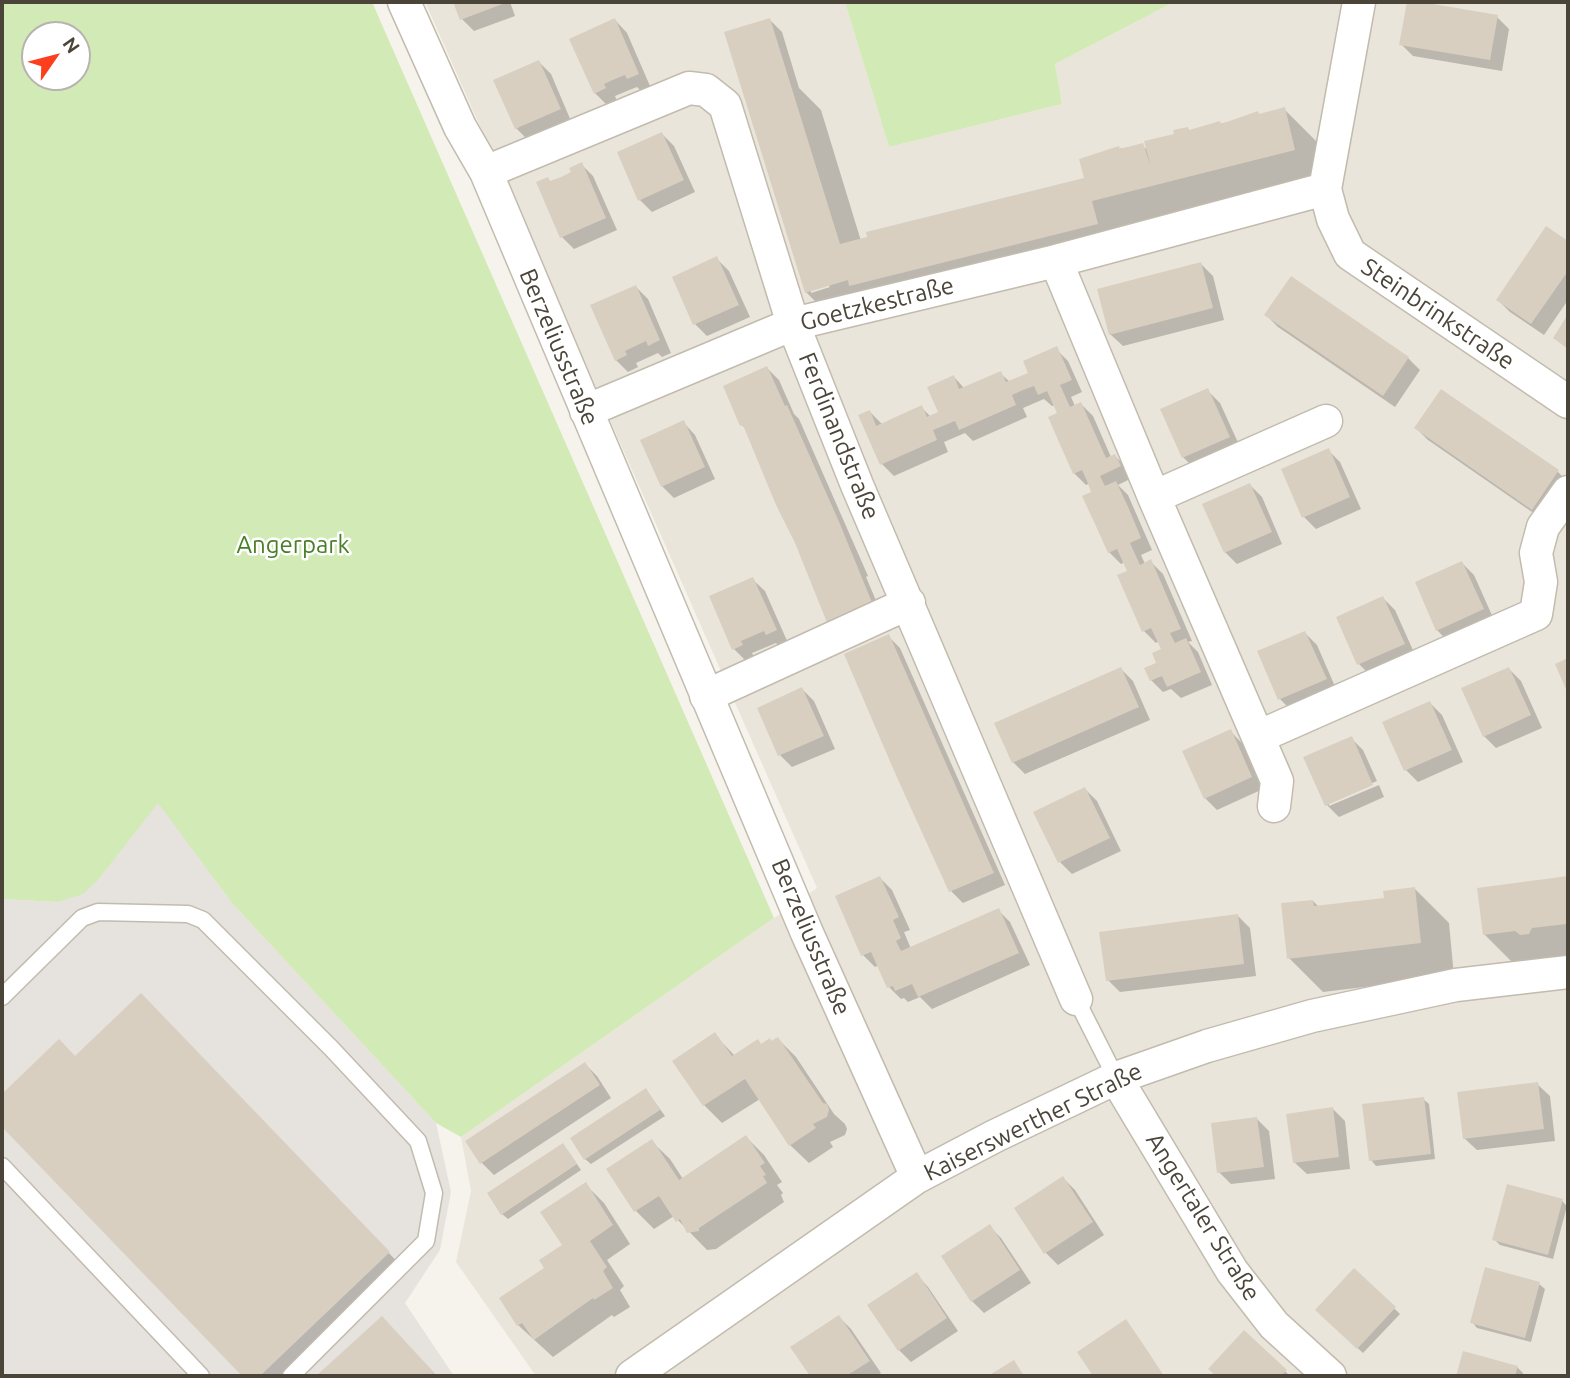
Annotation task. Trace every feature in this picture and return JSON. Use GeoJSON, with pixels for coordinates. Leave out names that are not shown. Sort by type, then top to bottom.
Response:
{"type":"FeatureCollection","features":[{"type":"Feature","properties":{"kind":"street","name":"Berzeliusstraße"},"geometry":{"type":"LineString","coordinates":[[404,2],[460,127],[486,172],[807,933],[917,1177]]}},
{"type":"Feature","properties":{"kind":"street","name":"Steinbrinkstraße"},"geometry":{"type":"LineString","coordinates":[[1359,2],[1325,189],[1333,219],[1350,254],[1568,402]]}},
{"type":"Feature","properties":{"kind":"street","name":"Ferdinandstraße"},"geometry":{"type":"LineString","coordinates":[[486,172],[689,88],[706,90],[724,105],[793,324],[857,485],[1076,999]]}},
{"type":"Feature","properties":{"kind":"street","name":"Goetzkestraße"},"geometry":{"type":"LineString","coordinates":[[586,411],[793,324],[1056,261],[1325,189]]}},
{"type":"Feature","properties":{"kind":"street"},"geometry":{"type":"LineString","coordinates":[[1056,261],[1154,497],[1277,781],[1274,806]]}},
{"type":"Feature","properties":{"kind":"street"},"geometry":{"type":"LineString","coordinates":[[1154,497],[1326,421]]}},
{"type":"Feature","properties":{"kind":"street"},"geometry":{"type":"LineString","coordinates":[[1258,737],[1536,614],[1541,582],[1536,553],[1544,527],[1568,492]]}},
{"type":"Feature","properties":{"kind":"street"},"geometry":{"type":"LineString","coordinates":[[706,696],[909,603]]}},
{"type":"Feature","properties":{"kind":"street","name":"Kaiserswerther Straße"},"geometry":{"type":"LineString","coordinates":[[632,1376],[917,1177],[1116,1078],[1207,1046],[1312,1016],[1456,985],[1568,972]]}},
{"type":"Feature","properties":{"kind":"street","name":"Angertaler Straße"},"geometry":{"type":"LineString","coordinates":[[1116,1078],[1232,1271],[1273,1325],[1330,1376]]}},
{"type":"Feature","properties":{"kind":"lane"},"geometry":{"type":"LineString","coordinates":[[2,996],[82,918],[98,912],[188,914],[203,920],[331,1048],[418,1141],[434,1194],[426,1241],[291,1376]]}},
{"type":"Feature","properties":{"kind":"lane"},"geometry":{"type":"LineString","coordinates":[[1076,999],[1116,1078]]}},
{"type":"Feature","properties":{"kind":"lane"},"geometry":{"type":"LineString","coordinates":[[2,1166],[201,1376]]}},
{"type":"Feature","properties":{"kind":"shaded area"},"geometry":{"type":"Polygon","coordinates":[[[425,2],[845,2],[889,147],[1062,104],[1055,64],[1174,2],[1568,2],[1568,1376],[536,1376],[456,1262],[471,1191],[461,1137],[817,888],[425,2]]]}},
{"type":"Feature","properties":{"kind":"shaded area"},"geometry":{"type":"Polygon","coordinates":[[[158,802],[232,903],[436,1123],[451,1192],[440,1250],[405,1303],[454,1376],[2,1376],[2,899],[57,902],[99,879],[158,802]]]}},
{"type":"Feature","properties":{"kind":"green space","name":"Angerpark"},"geometry":{"type":"Polygon","coordinates":[[[2,2],[372,2],[774,918],[461,1137],[436,1123],[232,903],[158,803],[99,879],[83,894],[57,902],[2,899],[2,2]]]}},
{"type":"Feature","properties":{"kind":"green space"},"geometry":{"type":"Polygon","coordinates":[[[845,2],[1174,2],[1055,64],[1062,104],[889,147],[845,2]]]}},
{"type":"Feature","properties":{"kind":"building"},"geometry":{"type":"Polygon","coordinates":[[[453,2],[508,2],[460,20],[453,2]]]}},
{"type":"Feature","properties":{"kind":"building"},"geometry":{"type":"Polygon","coordinates":[[[1407,2],[1498,15],[1490,60],[1399,45],[1407,2]]]}},
{"type":"Feature","properties":{"kind":"building"},"geometry":{"type":"Polygon","coordinates":[[[615,18],[639,74],[627,79],[625,75],[615,79],[604,84],[606,88],[594,94],[569,39],[615,18]]]}},
{"type":"Feature","properties":{"kind":"building"},"geometry":{"type":"Polygon","coordinates":[[[770,18],[840,244],[867,237],[866,232],[1084,178],[1079,159],[1119,146],[1120,149],[1143,143],[1151,167],[1144,141],[1174,134],[1173,130],[1188,127],[1189,130],[1220,121],[1221,124],[1258,111],[1259,114],[1285,107],[1295,150],[1092,201],[1098,224],[849,286],[848,280],[805,293],[724,32],[770,18]]]}},
{"type":"Feature","properties":{"kind":"building"},"geometry":{"type":"Polygon","coordinates":[[[539,60],[561,109],[515,129],[493,80],[539,60]]]}},
{"type":"Feature","properties":{"kind":"building"},"geometry":{"type":"Polygon","coordinates":[[[662,132],[684,180],[638,201],[617,152],[662,132]]]}},
{"type":"Feature","properties":{"kind":"building"},"geometry":{"type":"Polygon","coordinates":[[[582,162],[606,218],[560,238],[536,182],[548,177],[550,181],[561,177],[571,172],[569,168],[582,162]]]}},
{"type":"Feature","properties":{"kind":"building"},"geometry":{"type":"Polygon","coordinates":[[[1546,226],[1568,241],[1568,271],[1531,324],[1496,300],[1546,226]]]}},
{"type":"Feature","properties":{"kind":"building"},"geometry":{"type":"Polygon","coordinates":[[[717,256],[739,305],[693,325],[672,277],[717,256]]]}},
{"type":"Feature","properties":{"kind":"building"},"geometry":{"type":"Polygon","coordinates":[[[1201,262],[1213,308],[1109,335],[1097,289],[1201,262]]]}},
{"type":"Feature","properties":{"kind":"building"},"geometry":{"type":"Polygon","coordinates":[[[1291,276],[1409,357],[1383,396],[1264,315],[1291,276]]]}},
{"type":"Feature","properties":{"kind":"building"},"geometry":{"type":"Polygon","coordinates":[[[636,285],[660,340],[648,346],[646,341],[625,351],[627,355],[615,361],[590,305],[636,285]]]}},
{"type":"Feature","properties":{"kind":"building"},"geometry":{"type":"Polygon","coordinates":[[[1568,314],[1568,349],[1553,338],[1568,314]]]}},
{"type":"Feature","properties":{"kind":"building"},"geometry":{"type":"Polygon","coordinates":[[[1057,346],[1072,380],[1060,385],[1070,407],[1081,402],[1106,458],[1115,454],[1121,466],[1100,476],[1105,486],[1116,481],[1141,538],[1130,543],[1140,565],[1151,559],[1181,629],[1170,633],[1175,643],[1186,638],[1201,672],[1167,687],[1162,676],[1150,681],[1144,668],[1156,663],[1152,653],[1161,649],[1151,628],[1142,632],[1117,575],[1127,571],[1117,549],[1108,553],[1082,496],[1091,492],[1087,481],[1082,470],[1073,474],[1048,417],[1057,413],[1047,391],[1038,395],[1034,386],[1023,390],[1012,395],[1016,405],[959,430],[955,421],[933,430],[937,440],[880,465],[858,415],[870,410],[876,426],[922,405],[927,417],[938,412],[927,387],[954,375],[959,389],[1001,371],[1006,382],[1028,373],[1023,361],[1057,346]]]}},
{"type":"Feature","properties":{"kind":"building"},"geometry":{"type":"Polygon","coordinates":[[[767,366],[840,524],[873,605],[828,625],[795,543],[723,386],[767,366]]]}},
{"type":"Feature","properties":{"kind":"building"},"geometry":{"type":"Polygon","coordinates":[[[1208,388],[1230,437],[1182,458],[1160,409],[1208,388]]]}},
{"type":"Feature","properties":{"kind":"building"},"geometry":{"type":"Polygon","coordinates":[[[1441,389],[1559,470],[1532,510],[1414,428],[1441,389]]]}},
{"type":"Feature","properties":{"kind":"building"},"geometry":{"type":"Polygon","coordinates":[[[684,420],[705,467],[661,487],[640,440],[684,420]]]}},
{"type":"Feature","properties":{"kind":"building"},"geometry":{"type":"Polygon","coordinates":[[[1329,448],[1350,497],[1302,518],[1281,469],[1329,448]]]}},
{"type":"Feature","properties":{"kind":"building"},"geometry":{"type":"Polygon","coordinates":[[[1250,483],[1272,532],[1224,553],[1202,504],[1250,483]]]}},
{"type":"Feature","properties":{"kind":"building"},"geometry":{"type":"Polygon","coordinates":[[[1462,561],[1484,609],[1436,631],[1415,582],[1462,561]]]}},
{"type":"Feature","properties":{"kind":"building"},"geometry":{"type":"Polygon","coordinates":[[[753,577],[777,630],[766,635],[764,631],[741,641],[743,645],[732,650],[709,596],[753,577]]]}},
{"type":"Feature","properties":{"kind":"building"},"geometry":{"type":"Polygon","coordinates":[[[1383,596],[1405,644],[1357,665],[1336,617],[1383,596]]]}},
{"type":"Feature","properties":{"kind":"building"},"geometry":{"type":"Polygon","coordinates":[[[1305,631],[1327,679],[1278,700],[1257,651],[1305,631]]]}},
{"type":"Feature","properties":{"kind":"building"},"geometry":{"type":"Polygon","coordinates":[[[889,634],[994,873],[949,892],[844,654],[889,634]]]}},
{"type":"Feature","properties":{"kind":"building"},"geometry":{"type":"Polygon","coordinates":[[[1568,658],[1568,694],[1555,664],[1568,658]]]}},
{"type":"Feature","properties":{"kind":"building"},"geometry":{"type":"Polygon","coordinates":[[[1121,667],[1139,707],[1012,763],[994,723],[1121,667]]]}},
{"type":"Feature","properties":{"kind":"building"},"geometry":{"type":"Polygon","coordinates":[[[1509,667],[1531,715],[1483,737],[1461,688],[1509,667]]]}},
{"type":"Feature","properties":{"kind":"building"},"geometry":{"type":"Polygon","coordinates":[[[802,687],[824,736],[778,756],[757,708],[802,687]]]}},
{"type":"Feature","properties":{"kind":"building"},"geometry":{"type":"Polygon","coordinates":[[[1430,701],[1452,750],[1404,771],[1382,722],[1430,701]]]}},
{"type":"Feature","properties":{"kind":"building"},"geometry":{"type":"Polygon","coordinates":[[[1231,729],[1252,777],[1204,799],[1182,751],[1231,729]]]}},
{"type":"Feature","properties":{"kind":"building"},"geometry":{"type":"Polygon","coordinates":[[[1352,736],[1373,785],[1325,806],[1303,757],[1352,736]]]}},
{"type":"Feature","properties":{"kind":"building"},"geometry":{"type":"Polygon","coordinates":[[[1085,787],[1110,838],[1058,863],[1033,812],[1085,787]]]}},
{"type":"Feature","properties":{"kind":"building"},"geometry":{"type":"Polygon","coordinates":[[[880,876],[899,917],[893,920],[901,938],[896,941],[901,951],[999,908],[1019,953],[918,997],[912,984],[895,991],[893,986],[887,988],[871,952],[861,956],[835,896],[880,876]]]}},
{"type":"Feature","properties":{"kind":"building"},"geometry":{"type":"Polygon","coordinates":[[[1568,876],[1568,926],[1566,924],[1532,928],[1529,934],[1520,935],[1515,931],[1483,935],[1477,888],[1568,876]]]}},
{"type":"Feature","properties":{"kind":"building"},"geometry":{"type":"Polygon","coordinates":[[[1415,887],[1421,943],[1287,959],[1281,903],[1313,900],[1314,906],[1384,898],[1383,891],[1415,887]]]}},
{"type":"Feature","properties":{"kind":"building"},"geometry":{"type":"Polygon","coordinates":[[[1238,914],[1244,964],[1106,981],[1099,932],[1238,914]]]}},
{"type":"Feature","properties":{"kind":"building"},"geometry":{"type":"Polygon","coordinates":[[[141,993],[390,1252],[260,1376],[242,1376],[2,1127],[2,1094],[59,1039],[75,1056],[141,993]]]}},
{"type":"Feature","properties":{"kind":"building"},"geometry":{"type":"Polygon","coordinates":[[[715,1032],[732,1056],[758,1039],[761,1044],[770,1038],[771,1041],[778,1037],[823,1103],[827,1104],[827,1117],[813,1124],[816,1128],[789,1146],[745,1079],[703,1106],[672,1061],[715,1032]]]}},
{"type":"Feature","properties":{"kind":"building"},"geometry":{"type":"Polygon","coordinates":[[[585,1062],[600,1085],[480,1164],[465,1141],[585,1062]]]}},
{"type":"Feature","properties":{"kind":"building"},"geometry":{"type":"Polygon","coordinates":[[[1538,1082],[1544,1129],[1463,1139],[1457,1092],[1538,1082]]]}},
{"type":"Feature","properties":{"kind":"building"},"geometry":{"type":"Polygon","coordinates":[[[646,1088],[660,1110],[584,1160],[570,1138],[646,1088]]]}},
{"type":"Feature","properties":{"kind":"building"},"geometry":{"type":"Polygon","coordinates":[[[1424,1097],[1431,1154],[1369,1161],[1362,1104],[1424,1097]]]}},
{"type":"Feature","properties":{"kind":"building"},"geometry":{"type":"Polygon","coordinates":[[[1333,1107],[1339,1157],[1293,1163],[1286,1114],[1333,1107]]]}},
{"type":"Feature","properties":{"kind":"building"},"geometry":{"type":"Polygon","coordinates":[[[1257,1117],[1264,1167],[1217,1173],[1211,1123],[1257,1117]]]}},
{"type":"Feature","properties":{"kind":"building"},"geometry":{"type":"Polygon","coordinates":[[[746,1135],[765,1163],[760,1166],[766,1175],[763,1176],[767,1183],[699,1228],[699,1231],[687,1233],[680,1219],[676,1222],[659,1196],[634,1212],[606,1169],[652,1139],[679,1180],[746,1135]]]}},
{"type":"Feature","properties":{"kind":"building"},"geometry":{"type":"Polygon","coordinates":[[[563,1143],[577,1164],[501,1215],[487,1193],[563,1143]]]}},
{"type":"Feature","properties":{"kind":"building"},"geometry":{"type":"Polygon","coordinates":[[[1063,1176],[1093,1222],[1044,1254],[1014,1208],[1063,1176]]]}},
{"type":"Feature","properties":{"kind":"building"},"geometry":{"type":"Polygon","coordinates":[[[586,1182],[613,1225],[590,1241],[607,1267],[603,1271],[613,1288],[594,1300],[593,1298],[534,1340],[522,1323],[517,1326],[499,1298],[544,1268],[539,1260],[562,1245],[540,1212],[586,1182]]]}},
{"type":"Feature","properties":{"kind":"building"},"geometry":{"type":"Polygon","coordinates":[[[1507,1184],[1563,1199],[1548,1255],[1492,1240],[1507,1184]]]}},
{"type":"Feature","properties":{"kind":"building"},"geometry":{"type":"Polygon","coordinates":[[[990,1224],[1020,1270],[971,1302],[941,1256],[990,1224]]]}},
{"type":"Feature","properties":{"kind":"building"},"geometry":{"type":"Polygon","coordinates":[[[1485,1267],[1540,1282],[1525,1338],[1470,1323],[1485,1267]]]}},
{"type":"Feature","properties":{"kind":"building"},"geometry":{"type":"Polygon","coordinates":[[[1354,1268],[1396,1307],[1357,1349],[1315,1310],[1354,1268]]]}},
{"type":"Feature","properties":{"kind":"building"},"geometry":{"type":"Polygon","coordinates":[[[917,1272],[947,1318],[898,1351],[867,1305],[917,1272]]]}},
{"type":"Feature","properties":{"kind":"building"},"geometry":{"type":"Polygon","coordinates":[[[839,1315],[870,1361],[846,1376],[810,1376],[790,1347],[839,1315]]]}},
{"type":"Feature","properties":{"kind":"building"},"geometry":{"type":"Polygon","coordinates":[[[382,1316],[437,1376],[316,1376],[382,1316]]]}},
{"type":"Feature","properties":{"kind":"building"},"geometry":{"type":"Polygon","coordinates":[[[1126,1319],[1164,1376],[1093,1376],[1077,1352],[1126,1319]]]}},
{"type":"Feature","properties":{"kind":"building"},"geometry":{"type":"Polygon","coordinates":[[[1244,1330],[1287,1370],[1281,1376],[1216,1376],[1208,1369],[1244,1330]]]}},
{"type":"Feature","properties":{"kind":"building"},"geometry":{"type":"Polygon","coordinates":[[[1463,1351],[1518,1366],[1515,1376],[1456,1376],[1463,1351]]]}},
{"type":"Feature","properties":{"kind":"building"},"geometry":{"type":"Polygon","coordinates":[[[1014,1360],[1024,1376],[988,1376],[1014,1360]]]}}]}
